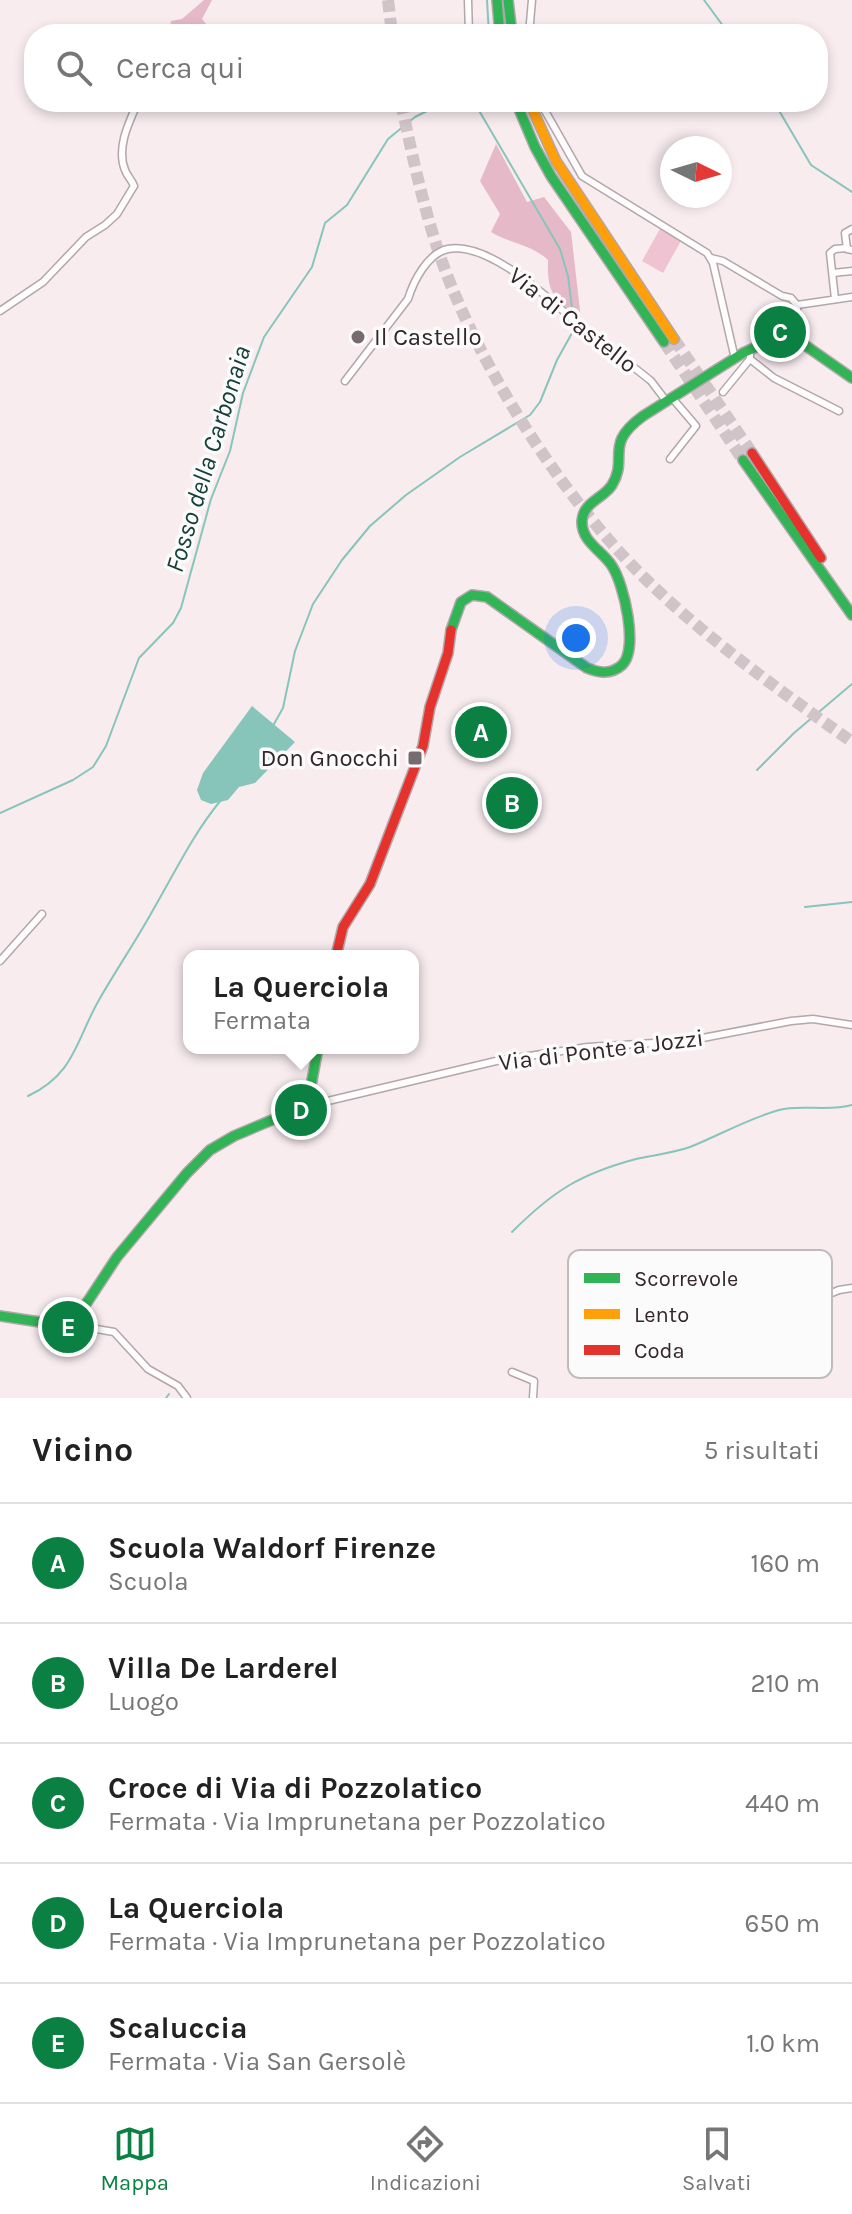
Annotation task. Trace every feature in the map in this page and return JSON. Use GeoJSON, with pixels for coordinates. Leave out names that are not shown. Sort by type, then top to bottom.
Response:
{"type":"FeatureCollection","features":[{"type":"Feature","properties":{"kind":"main road"},"geometry":{"type":"LineString","coordinates":[[497,0],[499,24]]}},
{"type":"Feature","properties":{"kind":"main road"},"geometry":{"type":"LineString","coordinates":[[508,0],[511,24]]}},
{"type":"Feature","properties":{"kind":"main road"},"geometry":{"type":"LineString","coordinates":[[520,112],[551,176],[669,340],[556,161],[534,112]]}},
{"type":"Feature","properties":{"kind":"main road"},"geometry":{"type":"LineString","coordinates":[[337,950],[343,927],[370,884],[423,746],[430,707],[448,653],[451,625],[464,599],[475,595],[493,600],[592,670],[610,672],[626,661],[629,640],[616,575],[610,563],[585,536],[582,517],[589,503],[604,494],[613,483],[618,446],[625,432],[638,420],[775,337],[792,338],[852,378]]}},
{"type":"Feature","properties":{"kind":"main road"},"geometry":{"type":"LineString","coordinates":[[852,604],[747,456],[852,615]]}},
{"type":"Feature","properties":{"kind":"main road"},"geometry":{"type":"LineString","coordinates":[[0,1316],[53,1324],[67,1321],[81,1311],[117,1257],[210,1150],[234,1136],[294,1112],[306,1103],[317,1054]]}},
{"type":"Feature","properties":{"kind":"street"},"geometry":{"type":"LineString","coordinates":[[468,0],[469,24]]}},
{"type":"Feature","properties":{"kind":"street"},"geometry":{"type":"LineString","coordinates":[[530,24],[532,0]]}},
{"type":"Feature","properties":{"kind":"street"},"geometry":{"type":"LineString","coordinates":[[0,311],[43,282],[86,237],[117,214],[130,195],[134,186],[123,167],[122,155],[134,112]]}},
{"type":"Feature","properties":{"kind":"street"},"geometry":{"type":"LineString","coordinates":[[546,112],[582,176],[704,249],[711,258],[735,359]]}},
{"type":"Feature","properties":{"kind":"street"},"geometry":{"type":"LineString","coordinates":[[835,299],[831,251],[850,249],[845,233],[852,229]]}},
{"type":"Feature","properties":{"kind":"street","name":"Via di Castello"},"geometry":{"type":"LineString","coordinates":[[345,381],[408,299],[432,255],[451,248],[478,254],[511,269],[651,381],[696,426],[670,459]]}},
{"type":"Feature","properties":{"kind":"street"},"geometry":{"type":"LineString","coordinates":[[711,258],[723,261],[782,296],[791,298],[797,305],[797,325],[792,338]]}},
{"type":"Feature","properties":{"kind":"street"},"geometry":{"type":"LineString","coordinates":[[833,273],[852,271]]}},
{"type":"Feature","properties":{"kind":"street"},"geometry":{"type":"LineString","coordinates":[[797,305],[852,297]]}},
{"type":"Feature","properties":{"kind":"street"},"geometry":{"type":"LineString","coordinates":[[723,392],[749,355],[774,378],[839,411]]}},
{"type":"Feature","properties":{"kind":"street"},"geometry":{"type":"LineString","coordinates":[[0,961],[42,914]]}},
{"type":"Feature","properties":{"kind":"street","name":"Via di Ponte a Jozzi"},"geometry":{"type":"LineString","coordinates":[[306,1103],[311,1105],[496,1061],[588,1047],[687,1041],[813,1019],[852,1025]]}},
{"type":"Feature","properties":{"kind":"street"},"geometry":{"type":"LineString","coordinates":[[832,1293],[852,1288]]}},
{"type":"Feature","properties":{"kind":"street"},"geometry":{"type":"LineString","coordinates":[[67,1321],[73,1325],[114,1332],[148,1369],[178,1386],[187,1398]]}},
{"type":"Feature","properties":{"kind":"street"},"geometry":{"type":"LineString","coordinates":[[512,1372],[534,1381],[533,1398]]}},
{"type":"Feature","properties":{"kind":"shaded area"},"geometry":{"type":"Polygon","coordinates":[[[204,0],[212,0],[202,19],[206,24],[170,24],[171,21],[182,19],[204,0]]]}},
{"type":"Feature","properties":{"kind":"shaded area"},"geometry":{"type":"Polygon","coordinates":[[[496,144],[527,202],[544,197],[571,232],[581,319],[554,295],[549,281],[548,260],[491,232],[500,214],[480,181],[496,144]]]}},
{"type":"Feature","properties":{"kind":"shaded area"},"geometry":{"type":"Polygon","coordinates":[[[661,227],[682,239],[663,273],[642,261],[661,227]]]}},
{"type":"Feature","properties":{"kind":"shaded area"},"geometry":{"type":"Polygon","coordinates":[[[252,706],[295,742],[255,783],[239,787],[228,800],[211,804],[201,800],[197,790],[203,773],[252,706]]]}},
{"type":"Feature","properties":{"kind":"waterway","name":"Fosso della Carbonaia"},"geometry":{"type":"LineString","coordinates":[[487,0],[488,24]]}},
{"type":"Feature","properties":{"kind":"waterway"},"geometry":{"type":"LineString","coordinates":[[704,0],[722,24]]}},
{"type":"Feature","properties":{"kind":"waterway","name":"Fosso della Carbonaia"},"geometry":{"type":"LineString","coordinates":[[0,813],[73,780],[93,767],[106,746],[139,658],[173,623],[181,608],[211,499],[230,451],[243,393],[264,337],[312,267],[325,223],[347,205],[388,139],[425,112]]}},
{"type":"Feature","properties":{"kind":"waterway"},"geometry":{"type":"LineString","coordinates":[[480,112],[560,249],[568,276],[573,316]]}},
{"type":"Feature","properties":{"kind":"waterway"},"geometry":{"type":"LineString","coordinates":[[780,112],[811,165],[852,192]]}},
{"type":"Feature","properties":{"kind":"waterway"},"geometry":{"type":"LineString","coordinates":[[274,724],[283,708],[295,651],[313,604],[342,560],[370,526],[406,495],[460,457],[530,415],[540,402],[572,333],[573,323]]}},
{"type":"Feature","properties":{"kind":"waterway"},"geometry":{"type":"LineString","coordinates":[[757,770],[794,733],[852,684]]}},
{"type":"Feature","properties":{"kind":"waterway"},"geometry":{"type":"LineString","coordinates":[[28,1096],[44,1087],[65,1067],[91,1015],[193,840],[221,800]]}},
{"type":"Feature","properties":{"kind":"waterway"},"geometry":{"type":"LineString","coordinates":[[805,907],[852,902]]}},
{"type":"Feature","properties":{"kind":"waterway"},"geometry":{"type":"LineString","coordinates":[[512,1232],[554,1195],[599,1171],[690,1147],[779,1110],[852,1105]]}},
{"type":"Feature","properties":{"kind":"waterway"},"geometry":{"type":"LineString","coordinates":[[166,1398],[169,1394]]}},
{"type":"Feature","properties":{"kind":"tunnel"},"geometry":{"type":"LineString","coordinates":[[388,0],[391,24]]}},
{"type":"Feature","properties":{"kind":"tunnel"},"geometry":{"type":"LineString","coordinates":[[403,112],[426,209],[451,285],[491,369],[541,451],[597,526],[651,585],[734,656],[852,742]]}},
{"type":"Feature","properties":{"kind":"tunnel"},"geometry":{"type":"LineString","coordinates":[[674,339],[752,453]]}},
{"type":"Feature","properties":{"kind":"tunnel"},"geometry":{"type":"LineString","coordinates":[[664,342],[743,460]]}},
{"type":"Feature","properties":{"kind":"traffic: fast"},"geometry":{"type":"LineString","coordinates":[[497,0],[499,24]]}},
{"type":"Feature","properties":{"kind":"traffic: fast"},"geometry":{"type":"LineString","coordinates":[[508,0],[511,24]]}},
{"type":"Feature","properties":{"kind":"traffic: fast"},"geometry":{"type":"LineString","coordinates":[[520,112],[551,176],[664,342]]}},
{"type":"Feature","properties":{"kind":"traffic: fast"},"geometry":{"type":"LineString","coordinates":[[451,630],[461,602],[472,595],[487,597],[587,668],[605,672],[618,668],[627,657],[629,645],[625,601],[617,575],[585,535],[582,521],[586,509],[612,485],[617,475],[620,443],[631,426],[743,353],[780,336],[799,341],[852,378]]}},
{"type":"Feature","properties":{"kind":"traffic: fast"},"geometry":{"type":"LineString","coordinates":[[743,460],[852,615]]}},
{"type":"Feature","properties":{"kind":"traffic: fast"},"geometry":{"type":"LineString","coordinates":[[0,1316],[53,1324],[73,1318],[117,1257],[210,1150],[234,1136],[303,1107],[310,1091],[317,1054]]}},
{"type":"Feature","properties":{"kind":"traffic: slow"},"geometry":{"type":"LineString","coordinates":[[534,112],[556,161],[674,339]]}},
{"type":"Feature","properties":{"kind":"traffic: jam"},"geometry":{"type":"LineString","coordinates":[[752,453],[821,558]]}},
{"type":"Feature","properties":{"kind":"traffic: jam"},"geometry":{"type":"LineString","coordinates":[[337,950],[343,927],[370,884],[423,746],[430,707],[448,653],[451,630]]}},
{"type":"Feature","properties":{"kind":"place","name":"Croce di Via di Pozzolatico"},"geometry":{"type":"Point","coordinates":[780,332]}},
{"type":"Feature","properties":{"kind":"place","name":"Il Castello"},"geometry":{"type":"Point","coordinates":[358,337]}},
{"type":"Feature","properties":{"kind":"place","name":"Scuola Waldorf Firenze"},"geometry":{"type":"Point","coordinates":[481,732]}},
{"type":"Feature","properties":{"kind":"place","name":"Don Gnocchi"},"geometry":{"type":"Point","coordinates":[415,758]}},
{"type":"Feature","properties":{"kind":"place","name":"Villa De Larderel"},"geometry":{"type":"Point","coordinates":[512,803]}},
{"type":"Feature","properties":{"kind":"place","name":"La Querciola"},"geometry":{"type":"Point","coordinates":[301,1110]}},
{"type":"Feature","properties":{"kind":"place","name":"Scaluccia"},"geometry":{"type":"Point","coordinates":[68,1327]}}]}
